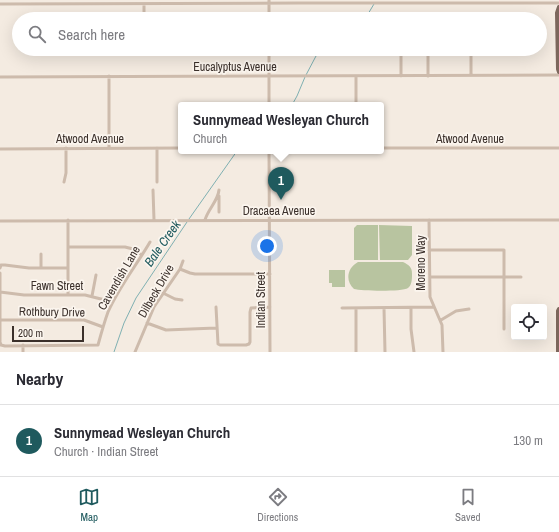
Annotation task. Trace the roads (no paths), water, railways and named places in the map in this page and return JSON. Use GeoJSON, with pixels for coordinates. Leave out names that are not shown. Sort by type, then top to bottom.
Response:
{"type":"FeatureCollection","features":[{"type":"Feature","properties":{"kind":"main road"},"geometry":{"type":"LineString","coordinates":[[559,7],[559,72]]}},
{"type":"Feature","properties":{"kind":"main road"},"geometry":{"type":"LineString","coordinates":[[558,352],[559,309]]}},
{"type":"Feature","properties":{"kind":"street"},"geometry":{"type":"LineString","coordinates":[[0,4],[144,4],[298,1],[371,4],[559,4]]}},
{"type":"Feature","properties":{"kind":"street"},"geometry":{"type":"LineString","coordinates":[[144,4],[144,12]]}},
{"type":"Feature","properties":{"kind":"street"},"geometry":{"type":"LineString","coordinates":[[269,56],[270,102]]}},
{"type":"Feature","properties":{"kind":"street"},"geometry":{"type":"LineString","coordinates":[[400,56],[400,76]]}},
{"type":"Feature","properties":{"kind":"street"},"geometry":{"type":"LineString","coordinates":[[428,56],[428,76]]}},
{"type":"Feature","properties":{"kind":"street"},"geometry":{"type":"LineString","coordinates":[[470,56],[470,76]]}},
{"type":"Feature","properties":{"kind":"street","name":"Eucalyptus Avenue"},"geometry":{"type":"LineString","coordinates":[[0,76],[559,75]]}},
{"type":"Feature","properties":{"kind":"street"},"geometry":{"type":"LineString","coordinates":[[109,76],[109,148]]}},
{"type":"Feature","properties":{"kind":"street"},"geometry":{"type":"LineString","coordinates":[[356,76],[356,102]]}},
{"type":"Feature","properties":{"kind":"street"},"geometry":{"type":"LineString","coordinates":[[64,182],[66,173],[66,148]]}},
{"type":"Feature","properties":{"kind":"street"},"geometry":{"type":"LineString","coordinates":[[157,148],[158,182]]}},
{"type":"Feature","properties":{"kind":"street","name":"Atwood Avenue"},"geometry":{"type":"LineString","coordinates":[[0,149],[178,148]]}},
{"type":"Feature","properties":{"kind":"street","name":"Atwood Avenue"},"geometry":{"type":"LineString","coordinates":[[384,148],[559,148]]}},
{"type":"Feature","properties":{"kind":"street","name":"Indian Street"},"geometry":{"type":"LineString","coordinates":[[269,154],[270,352]]}},
{"type":"Feature","properties":{"kind":"street"},"geometry":{"type":"LineString","coordinates":[[153,190],[154,220]]}},
{"type":"Feature","properties":{"kind":"street"},"geometry":{"type":"LineString","coordinates":[[219,190],[219,212]]}},
{"type":"Feature","properties":{"kind":"street"},"geometry":{"type":"LineString","coordinates":[[205,220],[207,213],[218,195]]}},
{"type":"Feature","properties":{"kind":"street"},"geometry":{"type":"LineString","coordinates":[[211,207],[219,207]]}},
{"type":"Feature","properties":{"kind":"street"},"geometry":{"type":"LineString","coordinates":[[68,220],[68,295]]}},
{"type":"Feature","properties":{"kind":"street","name":"Moreno Way"},"geometry":{"type":"LineString","coordinates":[[430,220],[430,297],[441,320],[443,352]]}},
{"type":"Feature","properties":{"kind":"street","name":"Dracaea Avenue"},"geometry":{"type":"LineString","coordinates":[[0,221],[559,220]]}},
{"type":"Feature","properties":{"kind":"street","name":"Cavendish Lane"},"geometry":{"type":"LineString","coordinates":[[23,346],[98,345],[103,327],[113,302],[150,242]]}},
{"type":"Feature","properties":{"kind":"street"},"geometry":{"type":"LineString","coordinates":[[68,247],[125,247],[133,249],[142,255]]}},
{"type":"Feature","properties":{"kind":"street"},"geometry":{"type":"LineString","coordinates":[[429,250],[504,250],[504,329]]}},
{"type":"Feature","properties":{"kind":"street"},"geometry":{"type":"LineString","coordinates":[[41,254],[41,268]]}},
{"type":"Feature","properties":{"kind":"street","name":"Dilbeck Drive"},"geometry":{"type":"LineString","coordinates":[[135,352],[146,323],[163,293],[180,269],[183,261]]}},
{"type":"Feature","properties":{"kind":"street"},"geometry":{"type":"LineString","coordinates":[[0,268],[1,265],[5,264],[29,268],[68,268]]}},
{"type":"Feature","properties":{"kind":"street"},"geometry":{"type":"LineString","coordinates":[[180,269],[195,274],[270,274]]}},
{"type":"Feature","properties":{"kind":"street"},"geometry":{"type":"LineString","coordinates":[[0,273],[0,343],[4,346],[23,346],[23,352]]}},
{"type":"Feature","properties":{"kind":"street"},"geometry":{"type":"LineString","coordinates":[[92,296],[96,275]]}},
{"type":"Feature","properties":{"kind":"street"},"geometry":{"type":"LineString","coordinates":[[430,277],[522,277]]}},
{"type":"Feature","properties":{"kind":"street","name":"Fawn Street"},"geometry":{"type":"LineString","coordinates":[[0,292],[17,295],[92,296],[113,302]]}},
{"type":"Feature","properties":{"kind":"street"},"geometry":{"type":"LineString","coordinates":[[163,293],[175,299],[182,300]]}},
{"type":"Feature","properties":{"kind":"street"},"geometry":{"type":"LineString","coordinates":[[216,307],[217,341],[220,345],[249,344],[251,340],[251,308],[270,307]]}},
{"type":"Feature","properties":{"kind":"street"},"geometry":{"type":"LineString","coordinates":[[342,308],[434,307]]}},
{"type":"Feature","properties":{"kind":"street"},"geometry":{"type":"LineString","coordinates":[[356,308],[356,352]]}},
{"type":"Feature","properties":{"kind":"street"},"geometry":{"type":"LineString","coordinates":[[384,308],[385,352]]}},
{"type":"Feature","properties":{"kind":"street"},"geometry":{"type":"LineString","coordinates":[[411,308],[411,329],[414,352]]}},
{"type":"Feature","properties":{"kind":"street"},"geometry":{"type":"LineString","coordinates":[[441,320],[456,311],[469,309]]}},
{"type":"Feature","properties":{"kind":"street","name":"Rothbury Drive"},"geometry":{"type":"LineString","coordinates":[[0,320],[84,320],[103,327]]}},
{"type":"Feature","properties":{"kind":"street"},"geometry":{"type":"LineString","coordinates":[[146,323],[166,330],[216,328]]}},
{"type":"Feature","properties":{"kind":"waterway","name":"Bale Creek"},"geometry":{"type":"LineString","coordinates":[[369,12],[374,4]]}},
{"type":"Feature","properties":{"kind":"waterway","name":"Bale Creek"},"geometry":{"type":"LineString","coordinates":[[306,75],[316,56]]}},
{"type":"Feature","properties":{"kind":"waterway","name":"Bale Creek"},"geometry":{"type":"LineString","coordinates":[[294,102],[305,77]]}},
{"type":"Feature","properties":{"kind":"waterway","name":"Bale Creek"},"geometry":{"type":"LineString","coordinates":[[189,219],[235,154]]}},
{"type":"Feature","properties":{"kind":"waterway","name":"Bale Creek"},"geometry":{"type":"LineString","coordinates":[[114,352],[124,323],[136,298],[187,222]]}},
{"type":"Feature","properties":{"kind":"place","name":"Sunnymead Wesleyan Church"},"geometry":{"type":"Point","coordinates":[281,200]}}]}
